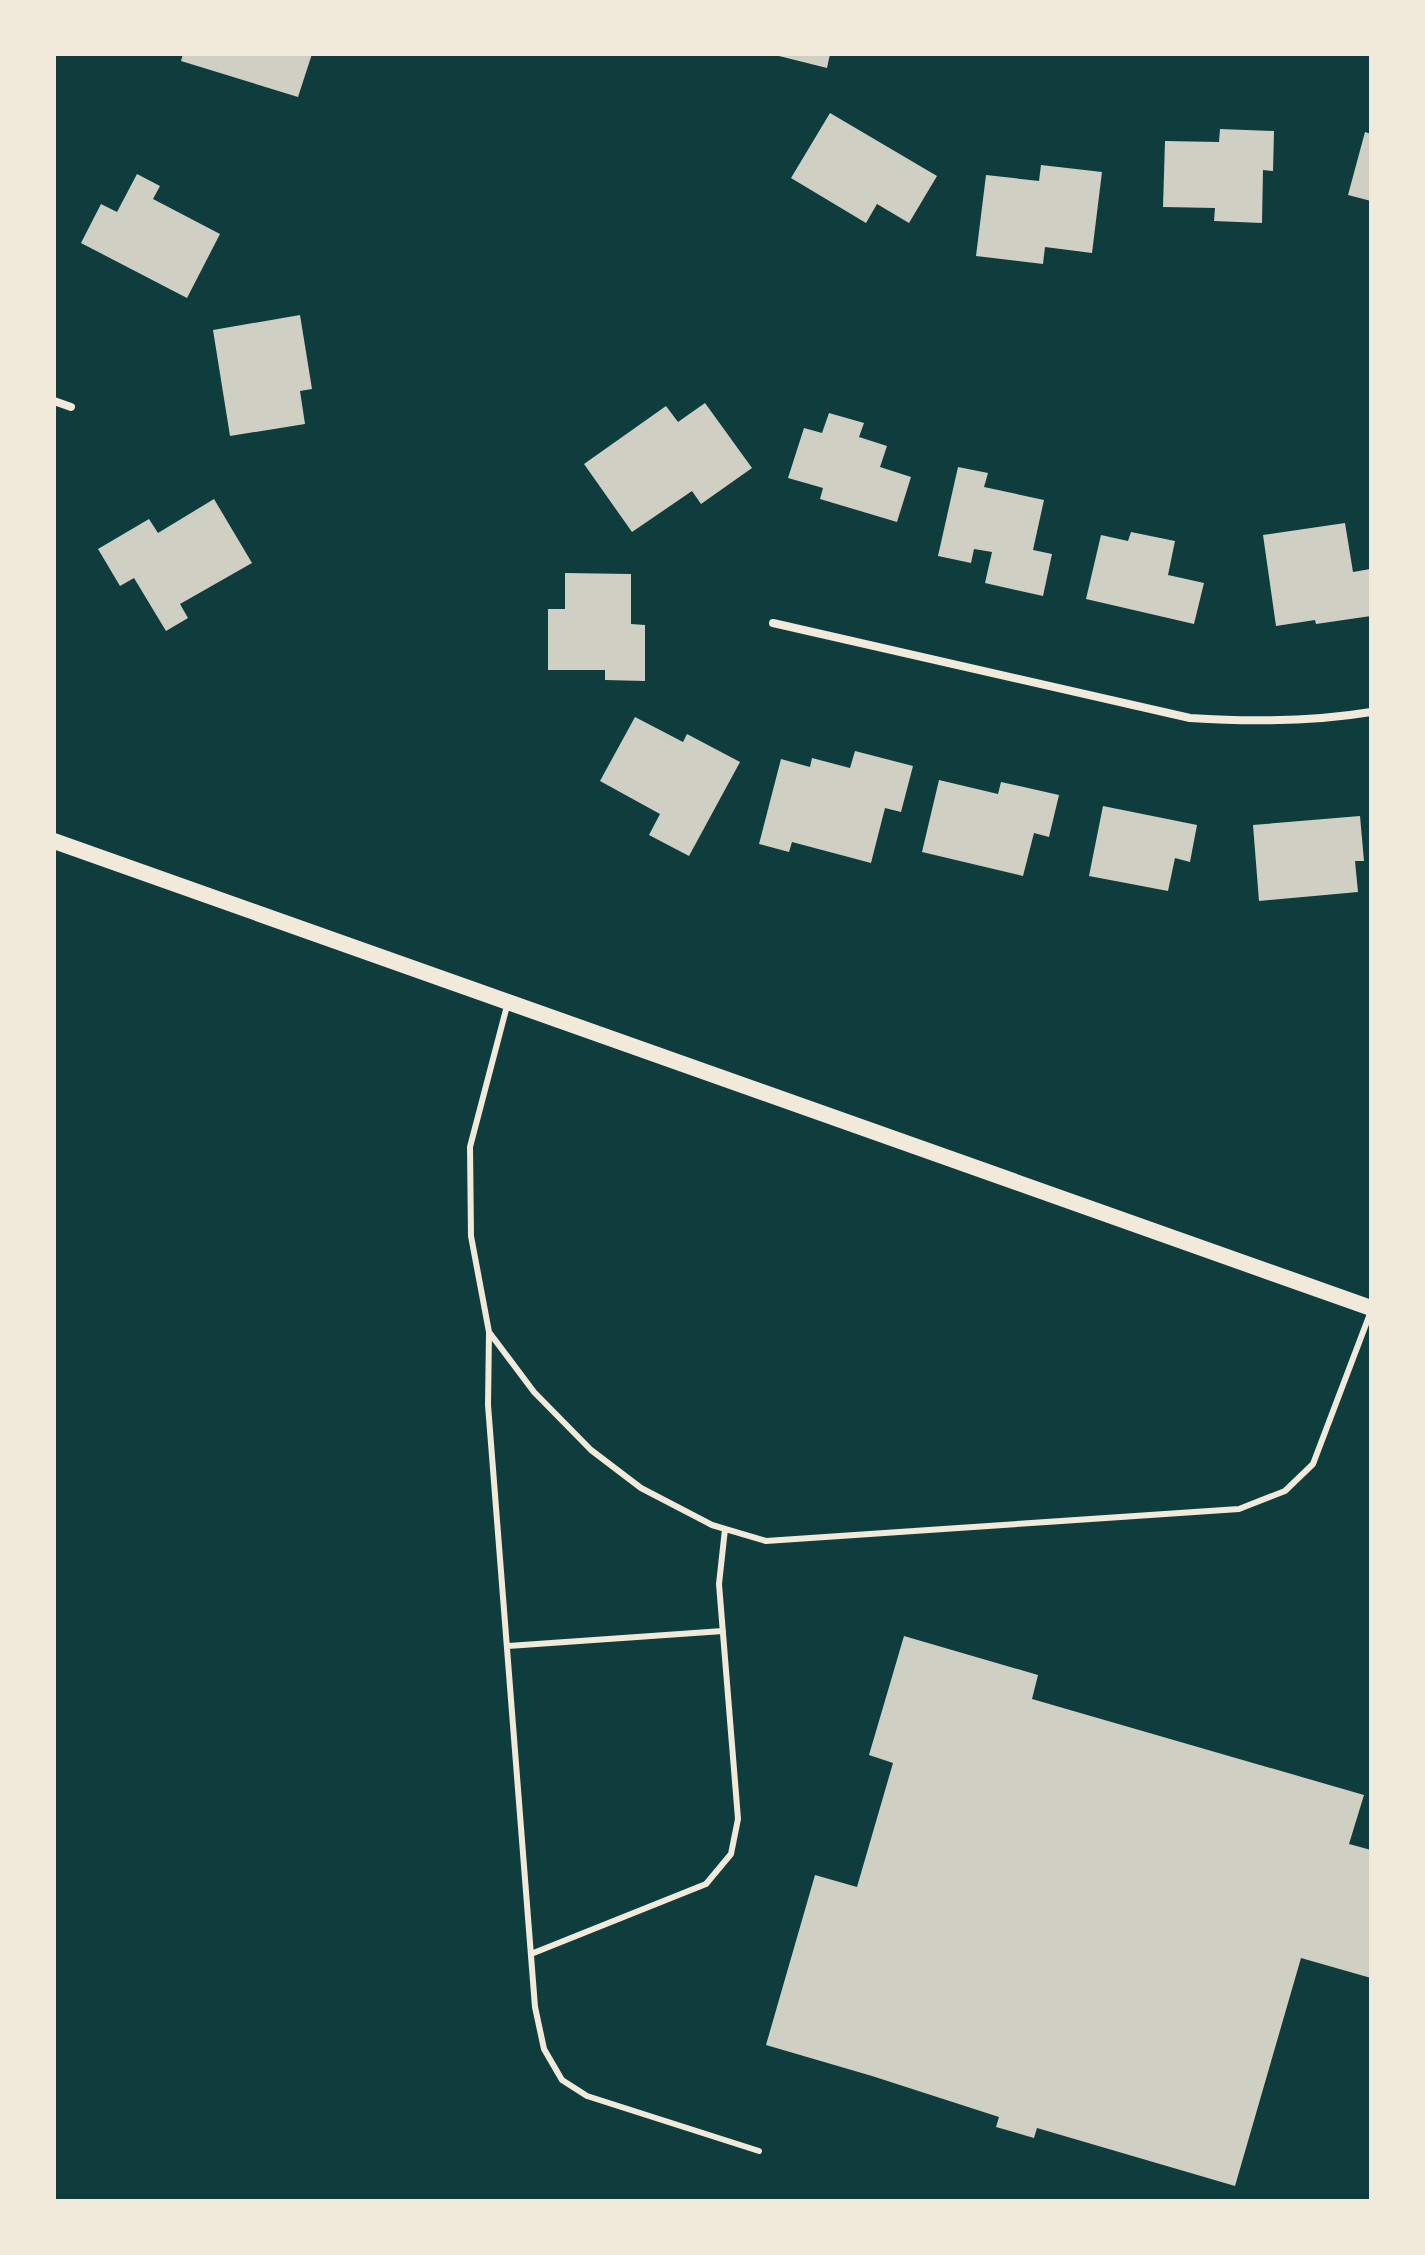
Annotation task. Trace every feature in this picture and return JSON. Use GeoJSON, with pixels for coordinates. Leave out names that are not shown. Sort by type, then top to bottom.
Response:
{"type":"FeatureCollection","features":[{"type":"Feature","properties":{"kind":"main road"},"geometry":{"type":"LineString","coordinates":[[54,841],[1371,1309]]}},
{"type":"Feature","properties":{"kind":"street"},"geometry":{"type":"LineString","coordinates":[[54,401],[71,407]]}},
{"type":"Feature","properties":{"kind":"street"},"geometry":{"type":"LineString","coordinates":[[773,623],[1190,718],[1252,722],[1371,712]]}},
{"type":"Feature","properties":{"kind":"lane"},"geometry":{"type":"LineString","coordinates":[[508,1002],[470,1147],[471,1236],[489,1332],[488,1405],[535,2007],[544,2049],[562,2080],[587,2096],[759,2151]]}},
{"type":"Feature","properties":{"kind":"lane"},"geometry":{"type":"LineString","coordinates":[[489,1332],[534,1392],[591,1450],[641,1488],[712,1525],[766,1541],[1239,1509],[1285,1491],[1313,1464],[1371,1309]]}},
{"type":"Feature","properties":{"kind":"lane"},"geometry":{"type":"LineString","coordinates":[[531,1954],[706,1884],[731,1854],[738,1819],[719,1584],[725,1529]]}},
{"type":"Feature","properties":{"kind":"lane"},"geometry":{"type":"LineString","coordinates":[[507,1646],[723,1631]]}},
{"type":"Feature","properties":{"kind":"building"},"geometry":{"type":"Polygon","coordinates":[[[183,54],[312,54],[298,97],[181,61],[183,54]]]}},
{"type":"Feature","properties":{"kind":"building"},"geometry":{"type":"Polygon","coordinates":[[[771,54],[830,54],[827,68],[771,54]]]}},
{"type":"Feature","properties":{"kind":"building"},"geometry":{"type":"Polygon","coordinates":[[[830,113],[937,176],[909,223],[877,204],[866,223],[791,178],[830,113]]]}},
{"type":"Feature","properties":{"kind":"building"},"geometry":{"type":"Polygon","coordinates":[[[1220,129],[1274,131],[1273,171],[1263,170],[1262,223],[1214,221],[1215,208],[1163,207],[1165,141],[1219,142],[1220,129]]]}},
{"type":"Feature","properties":{"kind":"building"},"geometry":{"type":"Polygon","coordinates":[[[1365,132],[1371,134],[1371,201],[1348,195],[1365,132]]]}},
{"type":"Feature","properties":{"kind":"building"},"geometry":{"type":"Polygon","coordinates":[[[1041,165],[1102,172],[1092,253],[1045,247],[1043,264],[976,256],[986,175],[1039,181],[1041,165]]]}},
{"type":"Feature","properties":{"kind":"building"},"geometry":{"type":"Polygon","coordinates":[[[137,174],[160,186],[153,199],[220,234],[187,298],[81,243],[101,204],[117,212],[137,174]]]}},
{"type":"Feature","properties":{"kind":"building"},"geometry":{"type":"Polygon","coordinates":[[[300,315],[312,389],[300,391],[305,424],[230,436],[213,330],[300,315]]]}},
{"type":"Feature","properties":{"kind":"building"},"geometry":{"type":"Polygon","coordinates":[[[705,403],[752,468],[701,504],[692,491],[632,532],[584,464],[666,406],[678,422],[705,403]]]}},
{"type":"Feature","properties":{"kind":"building"},"geometry":{"type":"Polygon","coordinates":[[[829,413],[864,423],[859,437],[887,446],[880,467],[911,477],[897,522],[820,499],[823,488],[788,478],[804,428],[822,433],[829,413]]]}},
{"type":"Feature","properties":{"kind":"building"},"geometry":{"type":"Polygon","coordinates":[[[958,467],[988,473],[984,487],[1044,500],[1033,550],[1052,554],[1043,596],[985,583],[992,552],[974,549],[971,563],[938,556],[958,467]]]}},
{"type":"Feature","properties":{"kind":"building"},"geometry":{"type":"Polygon","coordinates":[[[214,499],[252,563],[180,604],[188,618],[166,631],[134,578],[120,586],[98,549],[149,519],[158,533],[214,499]]]}},
{"type":"Feature","properties":{"kind":"building"},"geometry":{"type":"Polygon","coordinates":[[[1345,523],[1353,572],[1370,569],[1371,616],[1276,626],[1263,535],[1345,523]]]}},
{"type":"Feature","properties":{"kind":"building"},"geometry":{"type":"Polygon","coordinates":[[[1131,532],[1175,541],[1168,575],[1204,583],[1194,624],[1086,599],[1101,535],[1128,541],[1131,532]]]}},
{"type":"Feature","properties":{"kind":"building"},"geometry":{"type":"Polygon","coordinates":[[[565,573],[631,574],[631,624],[645,625],[645,681],[605,680],[605,670],[548,670],[548,609],[565,609],[565,573]]]}},
{"type":"Feature","properties":{"kind":"building"},"geometry":{"type":"Polygon","coordinates":[[[635,717],[683,742],[687,734],[740,762],[689,856],[649,835],[660,814],[600,781],[635,717]]]}},
{"type":"Feature","properties":{"kind":"building"},"geometry":{"type":"Polygon","coordinates":[[[855,751],[913,766],[901,812],[885,808],[871,863],[792,842],[789,852],[759,844],[781,759],[810,767],[812,758],[850,768],[855,751]]]}},
{"type":"Feature","properties":{"kind":"building"},"geometry":{"type":"Polygon","coordinates":[[[939,780],[998,794],[1001,782],[1059,795],[1049,837],[1034,833],[1023,876],[922,852],[939,780]]]}},
{"type":"Feature","properties":{"kind":"building"},"geometry":{"type":"Polygon","coordinates":[[[1103,806],[1197,825],[1190,862],[1175,858],[1168,891],[1089,876],[1103,806]]]}},
{"type":"Feature","properties":{"kind":"building"},"geometry":{"type":"Polygon","coordinates":[[[1360,816],[1364,861],[1355,861],[1358,892],[1259,901],[1253,825],[1360,816]]]}},
{"type":"Feature","properties":{"kind":"building"},"geometry":{"type":"Polygon","coordinates":[[[904,1636],[1038,1675],[1032,1699],[1364,1795],[1349,1844],[1371,1850],[1371,1978],[1301,1958],[1235,2186],[1037,2128],[1034,2138],[996,2127],[999,2117],[766,2045],[815,1875],[857,1887],[893,1763],[869,1755],[904,1636]]]}}]}
